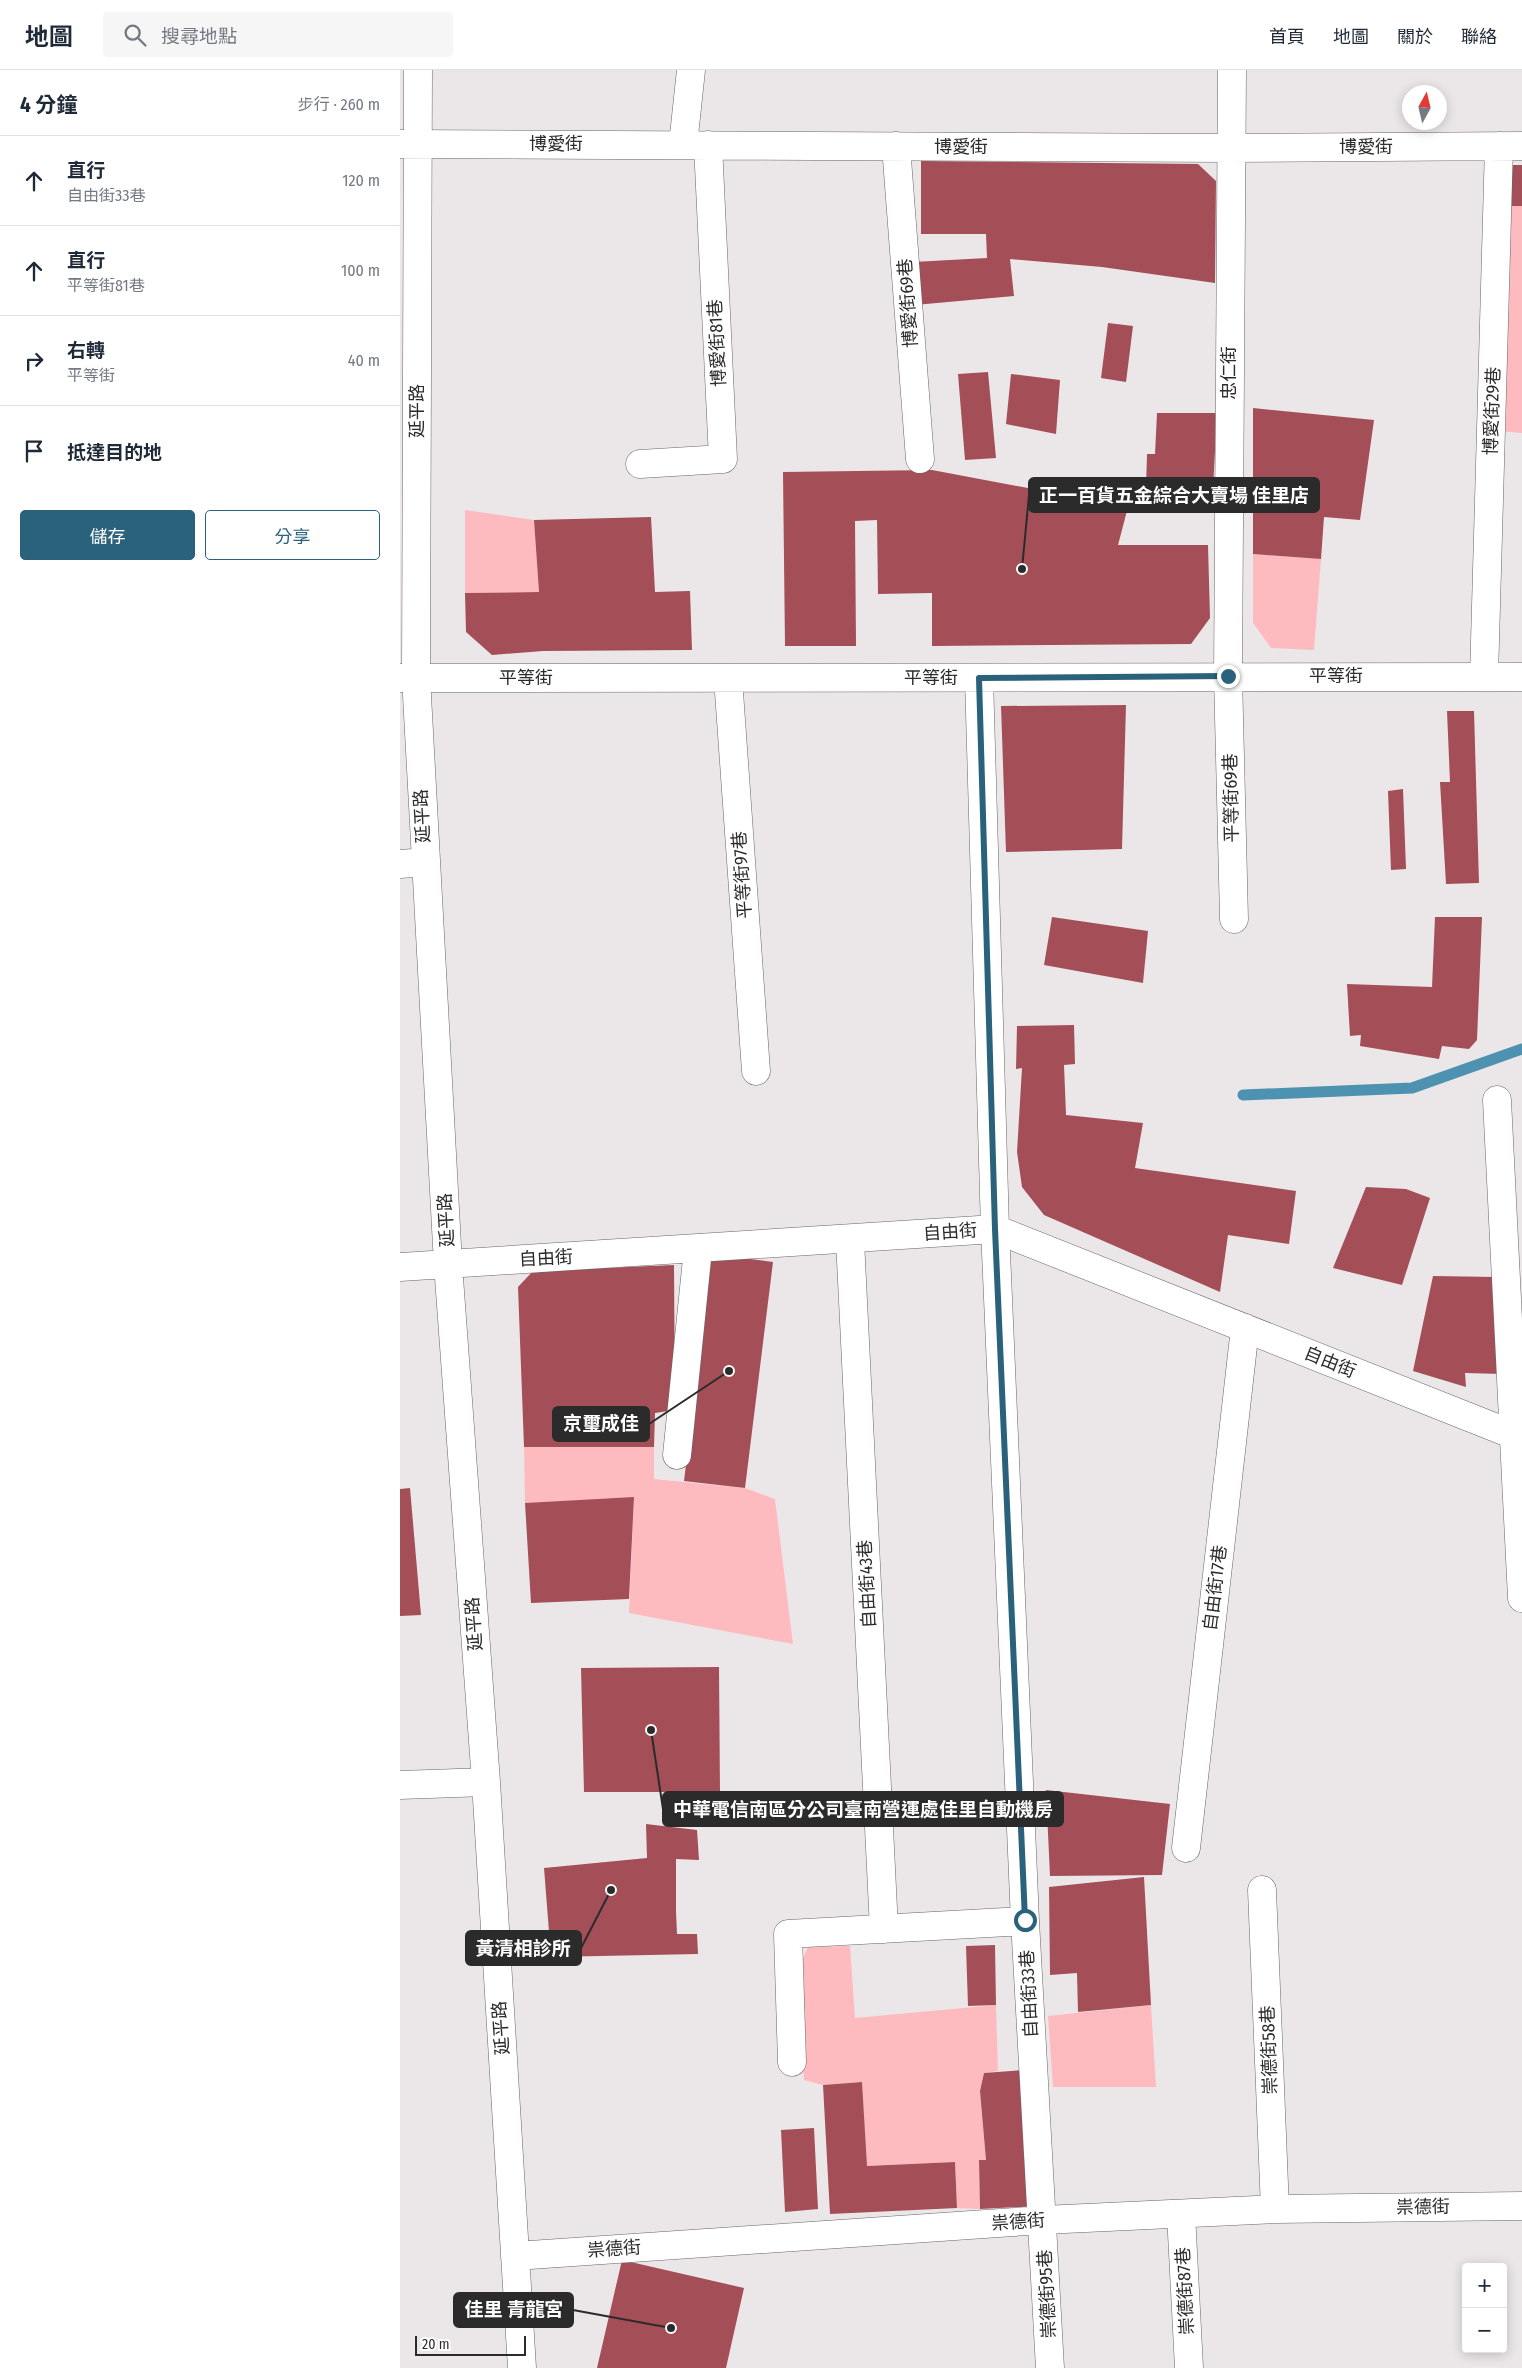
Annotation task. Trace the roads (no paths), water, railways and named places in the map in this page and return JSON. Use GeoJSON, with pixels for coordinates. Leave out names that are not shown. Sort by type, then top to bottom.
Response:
{"type":"FeatureCollection","features":[{"type":"Feature","properties":{"kind":"street","name":"延平路"},"geometry":{"type":"LineString","coordinates":[[418,70],[409,144],[408,678],[412,863],[448,1264],[486,1782],[522,2368]]}},
{"type":"Feature","properties":{"kind":"street"},"geometry":{"type":"LineString","coordinates":[[691,70],[695,145]]}},
{"type":"Feature","properties":{"kind":"street","name":"忠仁街"},"geometry":{"type":"LineString","coordinates":[[1228,676],[1232,70]]}},
{"type":"Feature","properties":{"kind":"street","name":"博愛街"},"geometry":{"type":"LineString","coordinates":[[409,144],[1230,148],[1511,146]]}},
{"type":"Feature","properties":{"kind":"street","name":"博愛街81巷"},"geometry":{"type":"LineString","coordinates":[[640,464],[723,459],[695,145]]}},
{"type":"Feature","properties":{"kind":"street","name":"博愛街69巷"},"geometry":{"type":"LineString","coordinates":[[896,146],[920,459]]}},
{"type":"Feature","properties":{"kind":"street","name":"博愛街29巷"},"geometry":{"type":"LineString","coordinates":[[1484,677],[1511,146]]}},
{"type":"Feature","properties":{"kind":"street","name":"平等街69巷"},"geometry":{"type":"LineString","coordinates":[[1228,676],[1234,919]]}},
{"type":"Feature","properties":{"kind":"street","name":"平等街"},"geometry":{"type":"LineString","coordinates":[[408,678],[1522,677]]}},
{"type":"Feature","properties":{"kind":"street","name":"平等街97巷"},"geometry":{"type":"LineString","coordinates":[[728,678],[756,1071]]}},
{"type":"Feature","properties":{"kind":"street","name":"自由街33巷"},"geometry":{"type":"LineString","coordinates":[[979,678],[995,1229],[1025,1920],[1043,2220]]}},
{"type":"Feature","properties":{"kind":"street"},"geometry":{"type":"LineString","coordinates":[[1497,1100],[1518,1435],[1522,1598]]}},
{"type":"Feature","properties":{"kind":"street","name":"自由街"},"geometry":{"type":"LineString","coordinates":[[400,1267],[850,1240],[995,1229],[1518,1435]]}},
{"type":"Feature","properties":{"kind":"street","name":"自由街43巷"},"geometry":{"type":"LineString","coordinates":[[850,1240],[884,1929]]}},
{"type":"Feature","properties":{"kind":"street"},"geometry":{"type":"LineString","coordinates":[[678,1455],[698,1249]]}},
{"type":"Feature","properties":{"kind":"street","name":"自由街17巷"},"geometry":{"type":"LineString","coordinates":[[1186,1848],[1245,1328]]}},
{"type":"Feature","properties":{"kind":"street"},"geometry":{"type":"LineString","coordinates":[[400,1784],[486,1782]]}},
{"type":"Feature","properties":{"kind":"street","name":"崇德街58巷"},"geometry":{"type":"LineString","coordinates":[[1262,1890],[1275,2209]]}},
{"type":"Feature","properties":{"kind":"street"},"geometry":{"type":"LineString","coordinates":[[792,2062],[788,1934],[1025,1920]]}},
{"type":"Feature","properties":{"kind":"street","name":"祟德街"},"geometry":{"type":"LineString","coordinates":[[515,2256],[1043,2220],[1275,2209],[1522,2206]]}},
{"type":"Feature","properties":{"kind":"street","name":"崇德街87巷"},"geometry":{"type":"LineString","coordinates":[[1181,2214],[1189,2368]]}},
{"type":"Feature","properties":{"kind":"street","name":"崇德街95巷"},"geometry":{"type":"LineString","coordinates":[[1043,2220],[1050,2368]]}},
{"type":"Feature","properties":{"kind":"waterway"},"geometry":{"type":"LineString","coordinates":[[1243,1095],[1412,1088],[1522,1049]]}},
{"type":"Feature","properties":{"kind":"place","name":"正一百貨五金綜合大賣場 佳里店"},"geometry":{"type":"Point","coordinates":[1022,569]}},
{"type":"Feature","properties":{"kind":"place","name":"京璽成佳"},"geometry":{"type":"Point","coordinates":[729,1371]}},
{"type":"Feature","properties":{"kind":"place","name":"中華電信南區分公司臺南營運處佳里自動機房"},"geometry":{"type":"Point","coordinates":[651,1730]}},
{"type":"Feature","properties":{"kind":"place","name":"黃清相診所"},"geometry":{"type":"Point","coordinates":[611,1890]}},
{"type":"Feature","properties":{"kind":"place","name":"佳里 青龍宮"},"geometry":{"type":"Point","coordinates":[671,2328]}}]}
